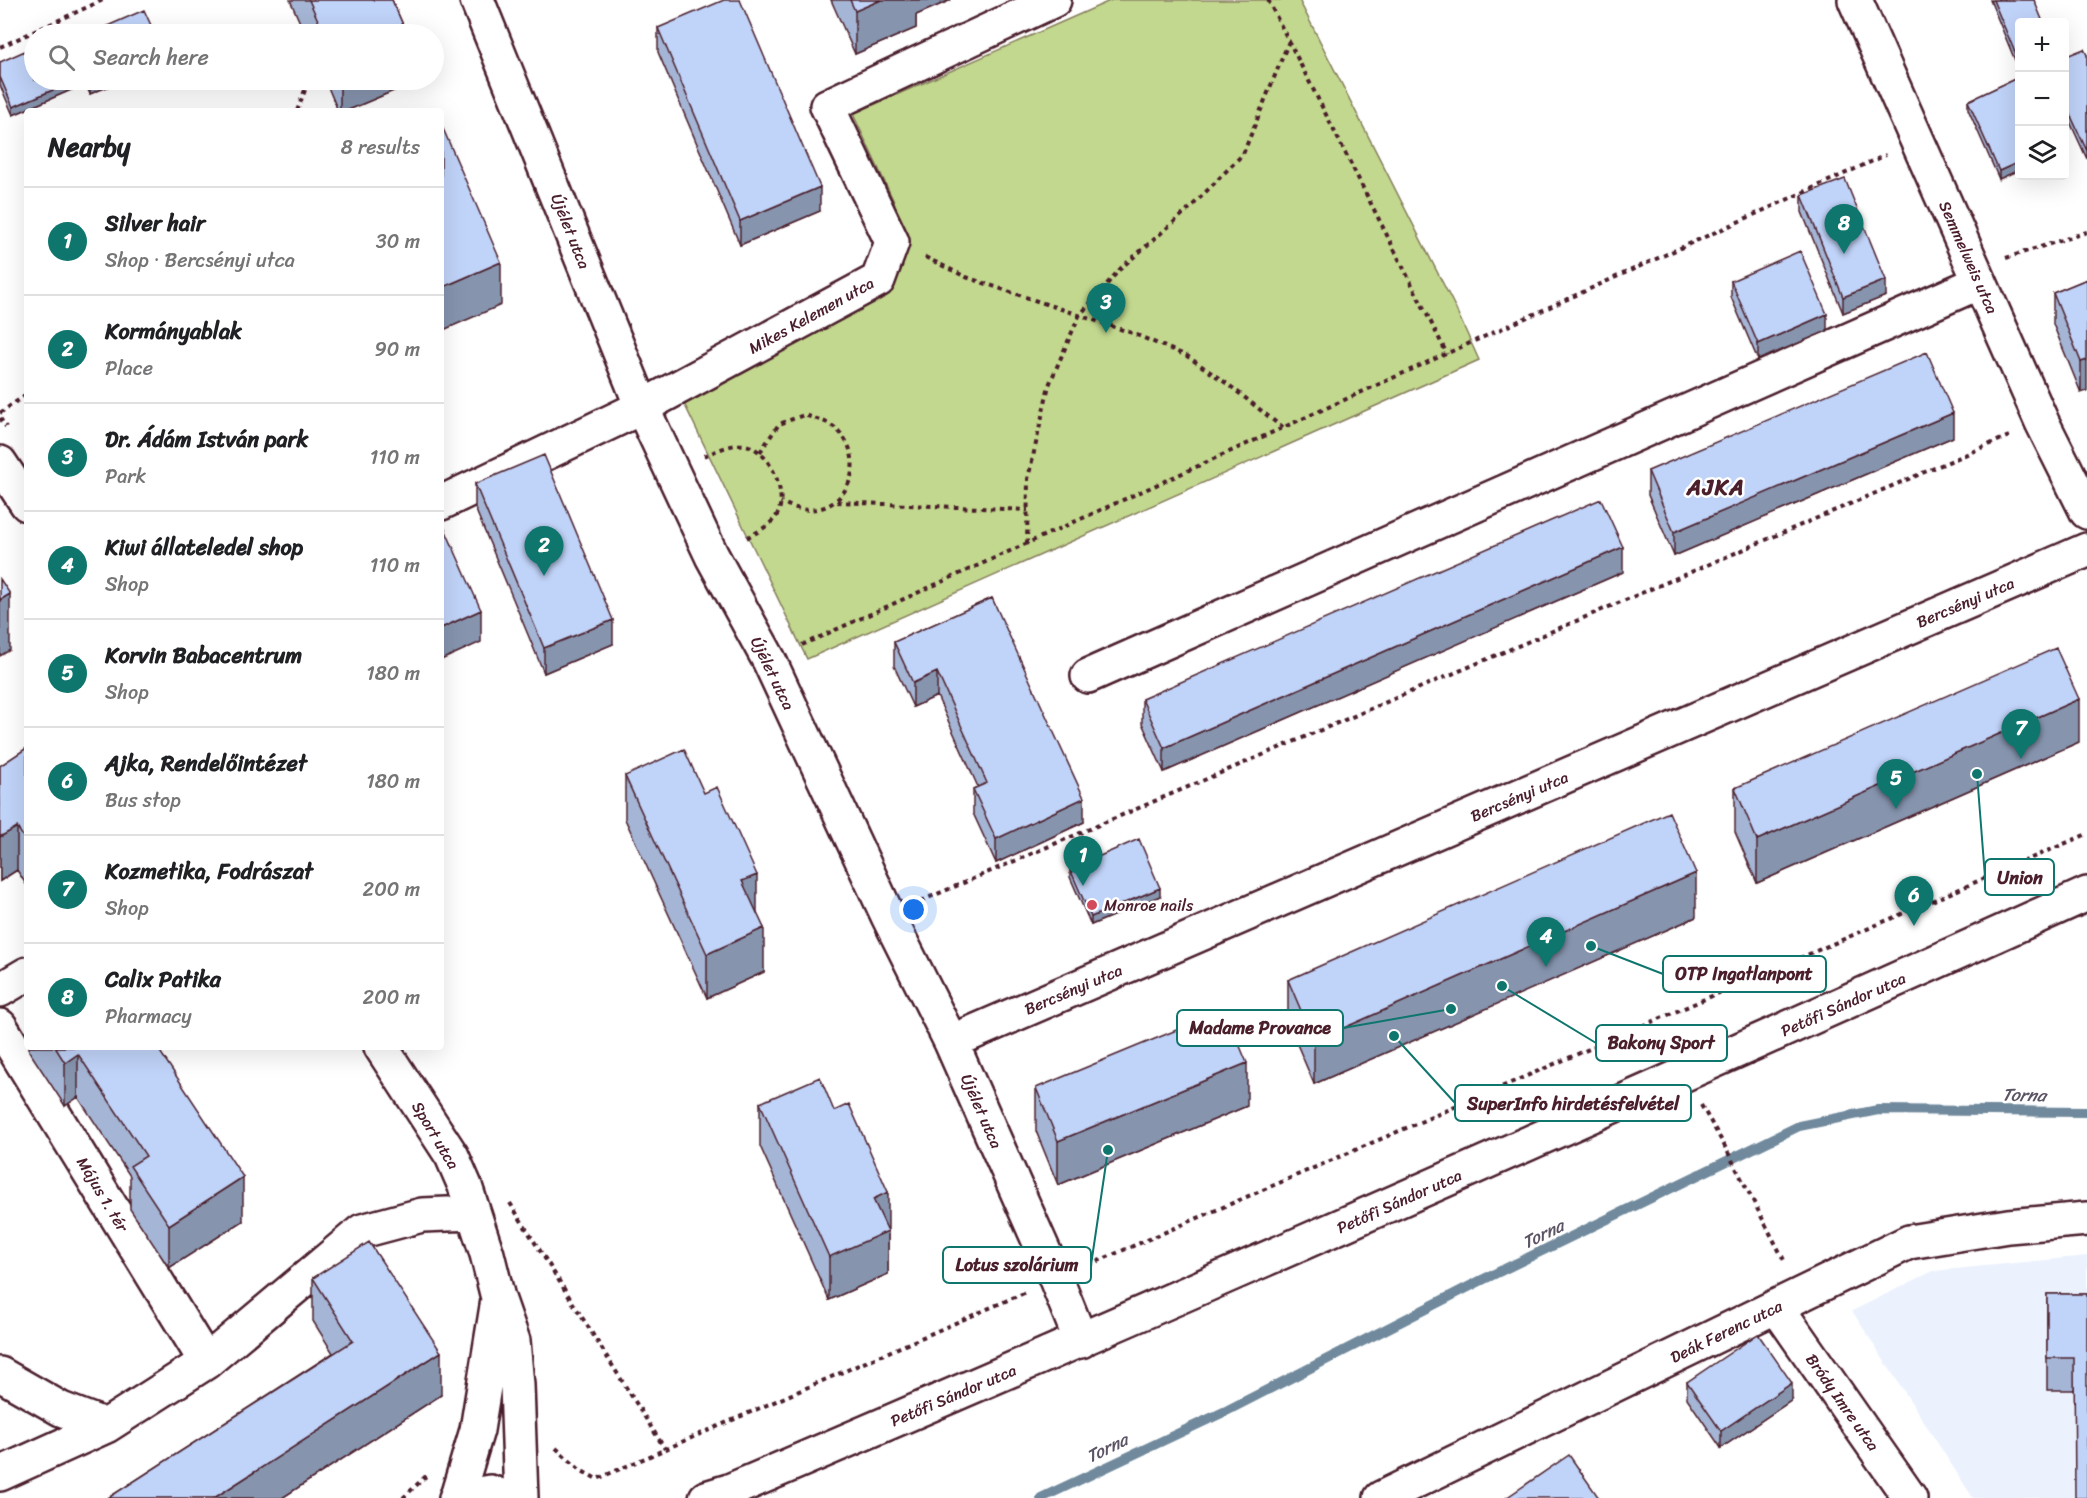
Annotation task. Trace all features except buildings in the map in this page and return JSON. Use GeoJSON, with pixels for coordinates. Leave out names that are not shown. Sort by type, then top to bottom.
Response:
{"type":"FeatureCollection","features":[{"type":"Feature","properties":{"kind":"street","name":"Újélet utca"},"geometry":{"type":"LineString","coordinates":[[477,0],[642,407],[670,470],[712,556],[769,660],[888,916],[951,1042],[1081,1341]]}},
{"type":"Feature","properties":{"kind":"street"},"geometry":{"type":"LineString","coordinates":[[892,242],[827,106],[1054,0]]}},
{"type":"Feature","properties":{"kind":"street","name":"Semmelweis utca"},"geometry":{"type":"LineString","coordinates":[[1855,0],[2042,422],[2087,512]]}},
{"type":"Feature","properties":{"kind":"street","name":"Mikes Kelemen utca"},"geometry":{"type":"LineString","coordinates":[[444,502],[642,407],[878,280],[892,242]]}},
{"type":"Feature","properties":{"kind":"street"},"geometry":{"type":"LineString","coordinates":[[1088,676],[1977,275]]}},
{"type":"Feature","properties":{"kind":"street"},"geometry":{"type":"LineString","coordinates":[[0,463],[24,499]]}},
{"type":"Feature","properties":{"kind":"street","name":"Bercsényi utca"},"geometry":{"type":"LineString","coordinates":[[951,1042],[2087,550]]}},
{"type":"Feature","properties":{"kind":"street","name":"Petőfi Sándor utca"},"geometry":{"type":"LineString","coordinates":[[706,1498],[729,1491],[1081,1341],[1684,1076],[2087,894]]}},
{"type":"Feature","properties":{"kind":"street"},"geometry":{"type":"LineString","coordinates":[[0,990],[24,976]]}},
{"type":"Feature","properties":{"kind":"street","name":"Május 1. tér"},"geometry":{"type":"LineString","coordinates":[[0,1026],[206,1362]]}},
{"type":"Feature","properties":{"kind":"street","name":"Sport utca"},"geometry":{"type":"LineString","coordinates":[[383,1050],[452,1156],[465,1186],[487,1254],[498,1298],[513,1341],[520,1434],[521,1498]]}},
{"type":"Feature","properties":{"kind":"street"},"geometry":{"type":"LineString","coordinates":[[0,1474],[106,1426],[206,1362],[362,1230],[423,1215],[473,1213]]}},
{"type":"Feature","properties":{"kind":"street","name":"Deák Ferenc utca"},"geometry":{"type":"LineString","coordinates":[[1394,1495],[1909,1242],[2008,1226],[2087,1219]]}},
{"type":"Feature","properties":{"kind":"street","name":"Sport utca"},"geometry":{"type":"LineString","coordinates":[[456,1498],[477,1430],[498,1298]]}},
{"type":"Feature","properties":{"kind":"street","name":"Bródy Imre utca"},"geometry":{"type":"LineString","coordinates":[[1789,1300],[1910,1498]]}},
{"type":"Feature","properties":{"kind":"street"},"geometry":{"type":"LineString","coordinates":[[0,1374],[61,1409],[106,1426]]}},
{"type":"Feature","properties":{"kind":"street"},"geometry":{"type":"LineString","coordinates":[[456,1498],[490,1492],[507,1498]]}},
{"type":"Feature","properties":{"kind":"path"},"geometry":{"type":"LineString","coordinates":[[50,24],[103,0]]}},
{"type":"Feature","properties":{"kind":"path"},"geometry":{"type":"LineString","coordinates":[[1268,0],[1447,354]]}},
{"type":"Feature","properties":{"kind":"path"},"geometry":{"type":"LineString","coordinates":[[0,47],[24,36]]}},
{"type":"Feature","properties":{"kind":"path"},"geometry":{"type":"LineString","coordinates":[[1027,544],[1028,479],[1049,385],[1079,316],[1121,268],[1190,208],[1243,154],[1289,41]]}},
{"type":"Feature","properties":{"kind":"path"},"geometry":{"type":"LineString","coordinates":[[298,108],[304,90]]}},
{"type":"Feature","properties":{"kind":"path"},"geometry":{"type":"LineString","coordinates":[[769,660],[1918,141]]}},
{"type":"Feature","properties":{"kind":"path"},"geometry":{"type":"LineString","coordinates":[[1977,275],[2087,232]]}},
{"type":"Feature","properties":{"kind":"path"},"geometry":{"type":"LineString","coordinates":[[892,242],[966,277],[1132,333],[1187,356],[1229,385],[1283,428]]}},
{"type":"Feature","properties":{"kind":"path"},"geometry":{"type":"LineString","coordinates":[[0,412],[24,396]]}},
{"type":"Feature","properties":{"kind":"path"},"geometry":{"type":"LineString","coordinates":[[760,452],[779,424],[804,415],[833,426],[850,448],[851,479],[836,502]]}},
{"type":"Feature","properties":{"kind":"path"},"geometry":{"type":"LineString","coordinates":[[888,916],[2042,422]]}},
{"type":"Feature","properties":{"kind":"path"},"geometry":{"type":"LineString","coordinates":[[670,470],[721,449],[744,445],[760,452],[776,474],[781,502],[776,518],[754,534],[712,556]]}},
{"type":"Feature","properties":{"kind":"path"},"geometry":{"type":"LineString","coordinates":[[781,502],[792,508],[820,509],[836,502],[1028,510]]}},
{"type":"Feature","properties":{"kind":"path"},"geometry":{"type":"LineString","coordinates":[[520,1434],[538,1432],[580,1470],[597,1479],[2087,834]]}},
{"type":"Feature","properties":{"kind":"path"},"geometry":{"type":"LineString","coordinates":[[1684,1076],[1746,1188],[1789,1300]]}},
{"type":"Feature","properties":{"kind":"path"},"geometry":{"type":"LineString","coordinates":[[507,1198],[665,1449]]}},
{"type":"Feature","properties":{"kind":"path"},"geometry":{"type":"LineString","coordinates":[[403,1498],[432,1471]]}},
{"type":"Feature","properties":{"kind":"shaded area"},"geometry":{"type":"Polygon","coordinates":[[[2087,1256],[2087,1498],[1973,1498],[1852,1311],[1933,1271],[2087,1256]]]}},
{"type":"Feature","properties":{"kind":"green space"},"geometry":{"type":"Polygon","coordinates":[[[1112,0],[1299,0],[1454,305],[1479,360],[807,659],[669,372],[861,274],[895,204],[853,114],[1112,0]]]}},
{"type":"Feature","properties":{"kind":"waterway","name":"Torna"},"geometry":{"type":"LineString","coordinates":[[1041,1498],[1228,1410],[1480,1281],[1799,1126],[1878,1110],[2087,1112]]}},
{"type":"Feature","properties":{"kind":"place","name":"Calix Patika"},"geometry":{"type":"Point","coordinates":[1844,254]}},
{"type":"Feature","properties":{"kind":"place","name":"Dr. Ádám István park"},"geometry":{"type":"Point","coordinates":[1106,333]}},
{"type":"Feature","properties":{"kind":"place","name":"Kormányablak"},"geometry":{"type":"Point","coordinates":[544,576]}},
{"type":"Feature","properties":{"kind":"place","name":"Kozmetika, Fodrászat"},"geometry":{"type":"Point","coordinates":[2021,759]}},
{"type":"Feature","properties":{"kind":"place","name":"Union"},"geometry":{"type":"Point","coordinates":[1977,774]}},
{"type":"Feature","properties":{"kind":"place","name":"Korvin Babacentrum"},"geometry":{"type":"Point","coordinates":[1896,809]}},
{"type":"Feature","properties":{"kind":"place","name":"Silver hair"},"geometry":{"type":"Point","coordinates":[1083,886]}},
{"type":"Feature","properties":{"kind":"place","name":"Monroe nails"},"geometry":{"type":"Point","coordinates":[1092,905]}},
{"type":"Feature","properties":{"kind":"place","name":"Ajka, Rendelőintézet"},"geometry":{"type":"Point","coordinates":[1914,926]}},
{"type":"Feature","properties":{"kind":"place","name":"OTP Ingatlanpont"},"geometry":{"type":"Point","coordinates":[1591,946]}},
{"type":"Feature","properties":{"kind":"place","name":"Kiwi állateledel shop"},"geometry":{"type":"Point","coordinates":[1546,967]}},
{"type":"Feature","properties":{"kind":"place","name":"Bakony Sport"},"geometry":{"type":"Point","coordinates":[1502,986]}},
{"type":"Feature","properties":{"kind":"place","name":"Madame Provance"},"geometry":{"type":"Point","coordinates":[1451,1009]}},
{"type":"Feature","properties":{"kind":"place","name":"SuperInfo hirdetésfelvétel"},"geometry":{"type":"Point","coordinates":[1394,1036]}},
{"type":"Feature","properties":{"kind":"place","name":"Lotus szolárium"},"geometry":{"type":"Point","coordinates":[1108,1150]}},
{"type":"Feature","properties":{"kind":"district","name":"AJKA"},"geometry":{"type":"Point","coordinates":[1716,487]}}]}
